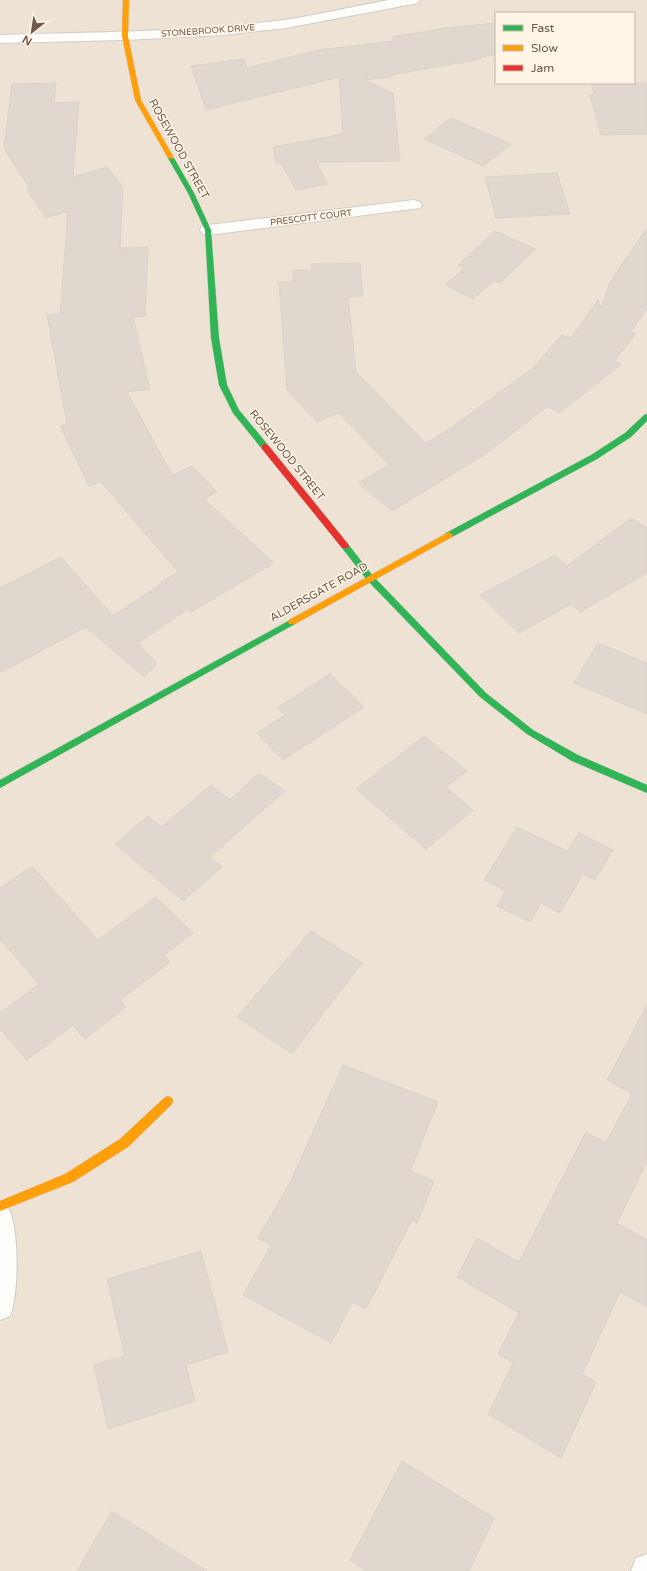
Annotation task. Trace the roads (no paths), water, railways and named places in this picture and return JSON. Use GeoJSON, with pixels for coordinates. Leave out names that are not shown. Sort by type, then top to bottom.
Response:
{"type":"FeatureCollection","features":[{"type":"Feature","properties":{"kind":"street","name":"ROSEWOOD STREET"},"geometry":{"type":"LineString","coordinates":[[126,0],[125,36],[138,100],[152,127],[191,192],[208,230],[215,338],[223,385],[236,410],[370,578],[483,694],[530,732],[576,758],[647,789]]}},
{"type":"Feature","properties":{"kind":"street","name":"STONEBROOK DRIVE"},"geometry":{"type":"LineString","coordinates":[[0,39],[125,36],[223,31],[286,24],[413,0]]}},
{"type":"Feature","properties":{"kind":"street","name":"PRESCOTT COURT"},"geometry":{"type":"LineString","coordinates":[[208,230],[414,206]]}},
{"type":"Feature","properties":{"kind":"street","name":"ALDERSGATE ROAD"},"geometry":{"type":"LineString","coordinates":[[0,784],[370,578],[594,457],[628,435],[647,417]]}},
{"type":"Feature","properties":{"kind":"street"},"geometry":{"type":"LineString","coordinates":[[0,1206],[69,1178],[124,1143],[168,1102]]}},
{"type":"Feature","properties":{"kind":"street"},"geometry":{"type":"LineString","coordinates":[[0,1218],[3,1272],[0,1306]]}}]}
